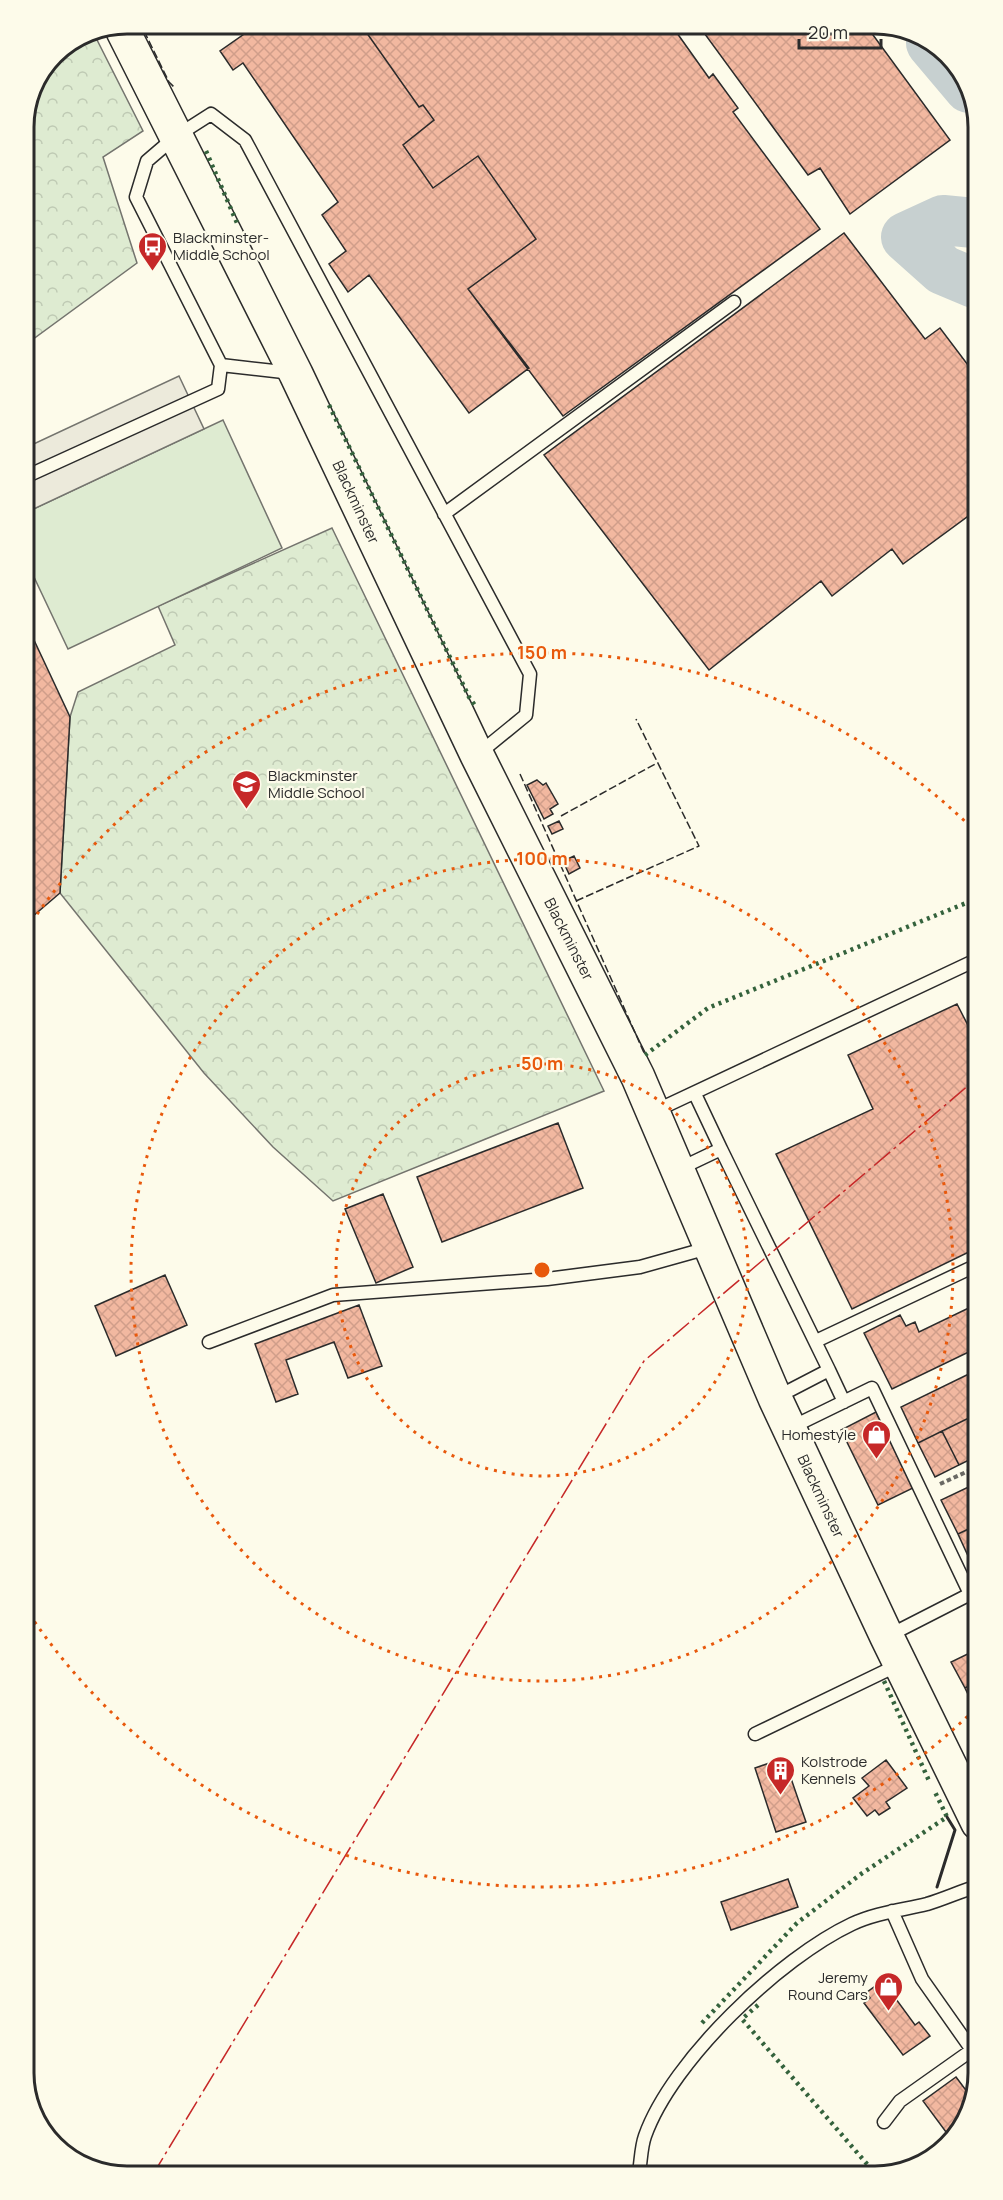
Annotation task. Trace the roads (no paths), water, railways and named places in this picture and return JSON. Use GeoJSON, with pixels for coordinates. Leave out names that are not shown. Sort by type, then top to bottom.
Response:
{"type":"FeatureCollection","features":[{"type":"Feature","properties":{"kind":"main road","name":"Blackminster"},"geometry":{"type":"LineString","coordinates":[[124,34],[296,374],[477,755],[638,1077],[775,1398],[968,1803]]}},
{"type":"Feature","properties":{"kind":"lane"},"geometry":{"type":"LineString","coordinates":[[35,473],[218,389],[221,365],[136,197],[147,161],[175,137],[211,114],[244,140],[530,674],[526,715],[477,755]]}},
{"type":"Feature","properties":{"kind":"lane"},"geometry":{"type":"LineString","coordinates":[[444,514],[734,302]]}},
{"type":"Feature","properties":{"kind":"lane"},"geometry":{"type":"LineString","coordinates":[[221,365],[296,374]]}},
{"type":"Feature","properties":{"kind":"lane"},"geometry":{"type":"LineString","coordinates":[[652,1112],[695,1094],[968,964]]}},
{"type":"Feature","properties":{"kind":"lane"},"geometry":{"type":"LineString","coordinates":[[695,1094],[844,1402]]}},
{"type":"Feature","properties":{"kind":"lane"},"geometry":{"type":"LineString","coordinates":[[678,1170],[721,1149]]}},
{"type":"Feature","properties":{"kind":"lane"},"geometry":{"type":"LineString","coordinates":[[209,1342],[333,1295],[547,1279],[628,1269],[711,1248]]}},
{"type":"Feature","properties":{"kind":"lane"},"geometry":{"type":"LineString","coordinates":[[816,1341],[968,1269]]}},
{"type":"Feature","properties":{"kind":"lane"},"geometry":{"type":"LineString","coordinates":[[775,1398],[829,1370]]}},
{"type":"Feature","properties":{"kind":"lane"},"geometry":{"type":"LineString","coordinates":[[790,1428],[872,1388],[968,1580]]}},
{"type":"Feature","properties":{"kind":"lane"},"geometry":{"type":"LineString","coordinates":[[755,1734],[894,1651],[968,1596]]}},
{"type":"Feature","properties":{"kind":"lane"},"geometry":{"type":"LineString","coordinates":[[640,2166],[645,2137],[670,2089],[725,2019],[781,1970],[817,1944],[853,1923],[929,1903],[968,1889]]}},
{"type":"Feature","properties":{"kind":"lane"},"geometry":{"type":"LineString","coordinates":[[892,1911],[922,1979],[968,2044]]}},
{"type":"Feature","properties":{"kind":"lane"},"geometry":{"type":"LineString","coordinates":[[884,2122],[900,2101],[968,2053]]}},
{"type":"Feature","properties":{"kind":"waterway"},"geometry":{"type":"LineString","coordinates":[[968,222],[943,220],[906,237],[943,270],[968,280]]}},
{"type":"Feature","properties":{"kind":"place","name":"Blackminster- Middle School"},"geometry":{"type":"Point","coordinates":[152,272]}},
{"type":"Feature","properties":{"kind":"place","name":"Blackminster Middle School"},"geometry":{"type":"Point","coordinates":[247,810]}},
{"type":"Feature","properties":{"kind":"place","name":"Homestyle"},"geometry":{"type":"Point","coordinates":[877,1460]}},
{"type":"Feature","properties":{"kind":"place","name":"Kolstrode Kennels"},"geometry":{"type":"Point","coordinates":[780,1796]}},
{"type":"Feature","properties":{"kind":"place","name":"Jeremy Round Cars"},"geometry":{"type":"Point","coordinates":[889,2012]}}]}
